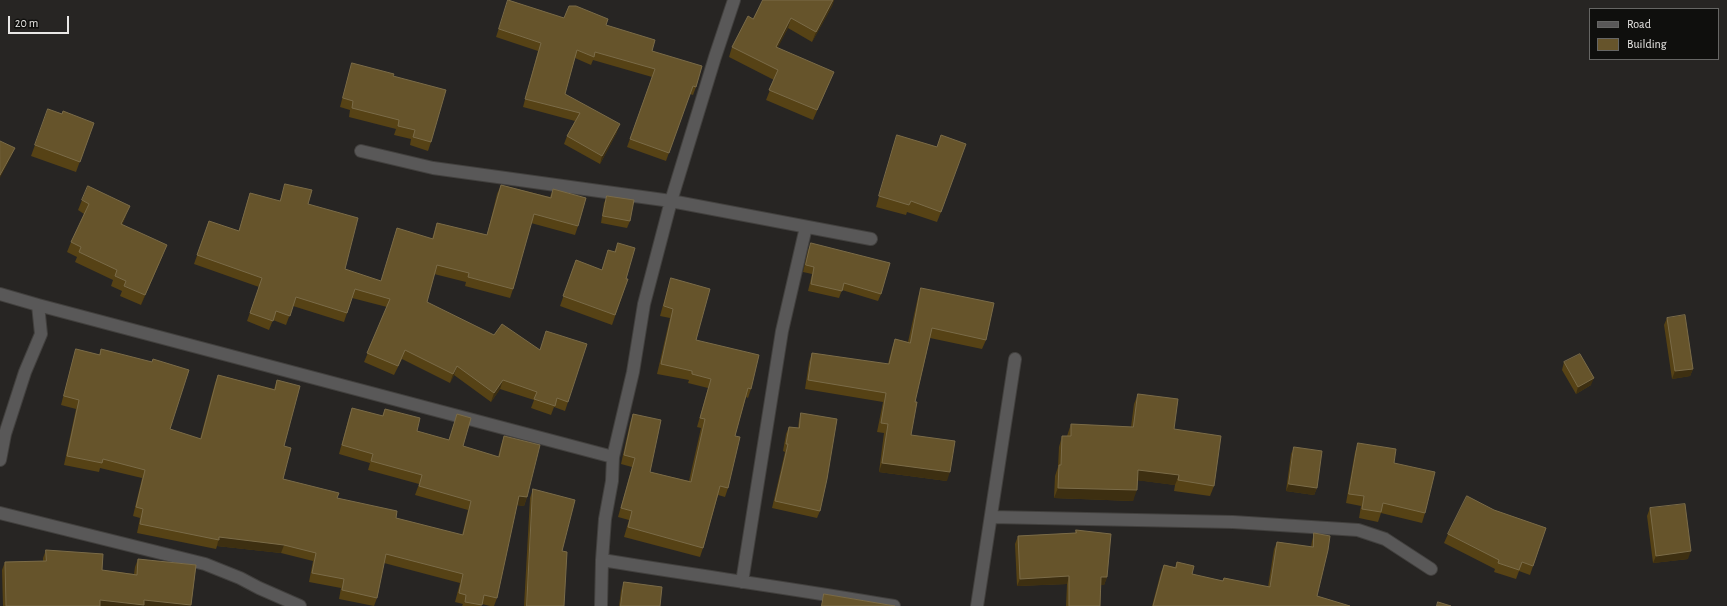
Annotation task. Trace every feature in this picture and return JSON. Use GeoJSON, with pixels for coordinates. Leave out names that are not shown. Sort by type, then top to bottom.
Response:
{"type":"FeatureCollection","features":[{"type":"Feature","properties":{"kind":"street"},"geometry":{"type":"LineString","coordinates":[[601,606],[605,519],[612,481],[614,457],[633,372],[644,304],[671,201],[734,0]]}},
{"type":"Feature","properties":{"kind":"street"},"geometry":{"type":"LineString","coordinates":[[361,151],[433,168],[671,201],[871,239]]}},
{"type":"Feature","properties":{"kind":"street"},"geometry":{"type":"LineString","coordinates":[[742,582],[782,331],[806,227]]}},
{"type":"Feature","properties":{"kind":"street"},"geometry":{"type":"LineString","coordinates":[[0,294],[614,457]]}},
{"type":"Feature","properties":{"kind":"street"},"geometry":{"type":"LineString","coordinates":[[0,460],[6,434],[19,392],[41,334],[38,305]]}},
{"type":"Feature","properties":{"kind":"street"},"geometry":{"type":"LineString","coordinates":[[977,606],[1015,359]]}},
{"type":"Feature","properties":{"kind":"street"},"geometry":{"type":"LineString","coordinates":[[0,513],[205,564],[240,578],[286,603],[300,606]]}},
{"type":"Feature","properties":{"kind":"street"},"geometry":{"type":"LineString","coordinates":[[991,517],[1233,522],[1358,530],[1385,539],[1431,569]]}},
{"type":"Feature","properties":{"kind":"street"},"geometry":{"type":"LineString","coordinates":[[602,560],[742,582],[805,590],[894,606]]}},
{"type":"Feature","properties":{"kind":"building"},"geometry":{"type":"Polygon","coordinates":[[[508,0],[564,18],[569,6],[576,6],[608,19],[606,25],[655,40],[652,51],[702,66],[696,87],[693,86],[669,153],[630,139],[655,69],[595,52],[594,57],[577,50],[565,94],[620,124],[602,156],[567,136],[580,113],[525,99],[541,43],[499,29],[508,0]]]}},
{"type":"Feature","properties":{"kind":"building"},"geometry":{"type":"Polygon","coordinates":[[[763,0],[833,0],[816,32],[791,18],[776,47],[834,72],[817,110],[769,90],[778,70],[732,47],[748,16],[753,19],[763,0]]]}},
{"type":"Feature","properties":{"kind":"building"},"geometry":{"type":"Polygon","coordinates":[[[352,63],[446,90],[431,142],[413,137],[415,130],[398,126],[399,120],[352,108],[353,101],[343,98],[352,63]]]}},
{"type":"Feature","properties":{"kind":"building"},"geometry":{"type":"Polygon","coordinates":[[[48,109],[62,114],[63,111],[94,123],[80,162],[35,145],[48,109]]]}},
{"type":"Feature","properties":{"kind":"building"},"geometry":{"type":"Polygon","coordinates":[[[897,135],[937,147],[941,135],[966,144],[941,212],[911,201],[909,205],[879,196],[897,135]]]}},
{"type":"Feature","properties":{"kind":"building"},"geometry":{"type":"Polygon","coordinates":[[[0,141],[15,148],[0,175],[0,141]]]}},
{"type":"Feature","properties":{"kind":"building"},"geometry":{"type":"Polygon","coordinates":[[[285,184],[312,190],[308,204],[358,218],[345,269],[381,281],[397,228],[433,239],[437,223],[487,235],[501,185],[551,198],[553,189],[586,198],[578,226],[534,214],[513,289],[468,277],[469,273],[437,265],[427,302],[494,335],[502,324],[540,350],[546,331],[587,344],[568,402],[557,398],[555,406],[534,399],[537,392],[503,380],[494,393],[457,366],[453,374],[405,350],[398,366],[367,353],[390,299],[355,289],[347,313],[296,297],[290,316],[276,311],[273,321],[250,313],[262,278],[197,255],[209,221],[239,231],[250,193],[280,201],[285,184]]]}},
{"type":"Feature","properties":{"kind":"building"},"geometry":{"type":"Polygon","coordinates":[[[88,186],[130,206],[121,224],[167,245],[145,295],[124,286],[126,281],[115,276],[117,270],[79,252],[81,247],[71,242],[89,204],[82,200],[88,186]]]}},
{"type":"Feature","properties":{"kind":"building"},"geometry":{"type":"Polygon","coordinates":[[[607,196],[634,200],[630,221],[603,216],[607,196]]]}},
{"type":"Feature","properties":{"kind":"building"},"geometry":{"type":"Polygon","coordinates":[[[618,243],[635,248],[626,279],[628,279],[615,315],[563,296],[576,260],[602,270],[608,250],[615,252],[618,243]]]}},
{"type":"Feature","properties":{"kind":"building"},"geometry":{"type":"Polygon","coordinates":[[[811,243],[890,263],[881,294],[844,283],[842,291],[811,284],[814,267],[806,265],[811,243]]]}},
{"type":"Feature","properties":{"kind":"building"},"geometry":{"type":"Polygon","coordinates":[[[671,278],[710,289],[696,340],[759,355],[751,389],[748,388],[735,436],[740,437],[728,488],[720,486],[703,548],[628,527],[632,511],[621,508],[635,458],[624,455],[633,414],[661,420],[650,472],[691,482],[705,419],[700,418],[711,379],[692,374],[692,371],[661,364],[673,309],[664,306],[671,278]]]}},
{"type":"Feature","properties":{"kind":"building"},"geometry":{"type":"Polygon","coordinates":[[[921,288],[994,303],[986,340],[932,328],[915,402],[917,402],[911,435],[955,441],[950,472],[882,463],[888,424],[881,423],[886,393],[808,380],[812,353],[889,364],[895,339],[910,343],[921,288]]]}},
{"type":"Feature","properties":{"kind":"building"},"geometry":{"type":"Polygon","coordinates":[[[1685,315],[1693,369],[1675,371],[1667,318],[1685,315]]]}},
{"type":"Feature","properties":{"kind":"building"},"geometry":{"type":"Polygon","coordinates":[[[76,349],[100,355],[101,349],[152,362],[153,359],[189,370],[170,429],[201,439],[218,375],[275,390],[277,380],[300,386],[284,446],[291,448],[283,479],[339,493],[337,498],[397,511],[396,518],[463,535],[471,501],[419,486],[422,475],[371,461],[373,454],[342,445],[352,408],[383,416],[385,409],[420,418],[417,431],[449,440],[457,414],[471,418],[463,446],[499,457],[504,436],[540,445],[527,497],[519,496],[497,598],[484,595],[482,605],[465,602],[466,595],[459,593],[463,574],[386,554],[377,598],[342,590],[344,579],[312,573],[316,553],[284,545],[219,537],[219,540],[140,524],[143,509],[136,507],[145,470],[103,459],[102,463],[67,456],[79,400],[64,396],[76,349]]]}},
{"type":"Feature","properties":{"kind":"building"},"geometry":{"type":"Polygon","coordinates":[[[1580,354],[1594,378],[1578,387],[1564,362],[1580,354]]]}},
{"type":"Feature","properties":{"kind":"building"},"geometry":{"type":"Polygon","coordinates":[[[1138,394],[1178,399],[1174,429],[1221,436],[1214,486],[1178,480],[1179,475],[1138,470],[1137,490],[1058,488],[1059,465],[1061,465],[1062,436],[1071,436],[1071,424],[1133,427],[1138,394]]]}},
{"type":"Feature","properties":{"kind":"building"},"geometry":{"type":"Polygon","coordinates":[[[801,413],[837,419],[820,511],[775,501],[788,444],[786,444],[789,427],[799,428],[801,413]]]}},
{"type":"Feature","properties":{"kind":"building"},"geometry":{"type":"Polygon","coordinates":[[[1358,443],[1396,449],[1394,463],[1435,472],[1425,513],[1383,503],[1381,512],[1362,509],[1364,496],[1349,494],[1358,443]]]}},
{"type":"Feature","properties":{"kind":"building"},"geometry":{"type":"Polygon","coordinates":[[[1294,447],[1322,451],[1317,488],[1289,484],[1294,447]]]}},
{"type":"Feature","properties":{"kind":"building"},"geometry":{"type":"Polygon","coordinates":[[[533,489],[575,500],[562,551],[567,552],[564,606],[527,606],[533,489]]]}},
{"type":"Feature","properties":{"kind":"building"},"geometry":{"type":"Polygon","coordinates":[[[1467,496],[1494,510],[1546,528],[1533,566],[1522,562],[1519,570],[1498,563],[1499,560],[1448,534],[1467,496]]]}},
{"type":"Feature","properties":{"kind":"building"},"geometry":{"type":"Polygon","coordinates":[[[1685,504],[1691,551],[1656,556],[1650,508],[1685,504]]]}},
{"type":"Feature","properties":{"kind":"building"},"geometry":{"type":"Polygon","coordinates":[[[1076,530],[1111,534],[1107,577],[1101,577],[1100,606],[1069,606],[1069,576],[1020,579],[1018,536],[1076,533],[1076,530]]]}},
{"type":"Feature","properties":{"kind":"building"},"geometry":{"type":"Polygon","coordinates":[[[1314,533],[1330,536],[1317,596],[1350,606],[1153,606],[1164,565],[1176,568],[1177,562],[1194,566],[1192,574],[1223,581],[1224,578],[1270,587],[1277,542],[1313,547],[1314,533]]]}},
{"type":"Feature","properties":{"kind":"building"},"geometry":{"type":"Polygon","coordinates":[[[46,550],[103,554],[102,570],[137,575],[138,559],[196,565],[191,605],[144,600],[144,605],[100,600],[100,606],[6,606],[5,562],[46,561],[46,550]]]}},
{"type":"Feature","properties":{"kind":"building"},"geometry":{"type":"Polygon","coordinates":[[[624,582],[662,587],[660,606],[621,606],[624,582]]]}},
{"type":"Feature","properties":{"kind":"building"},"geometry":{"type":"Polygon","coordinates":[[[824,594],[895,606],[822,606],[824,594]]]}},
{"type":"Feature","properties":{"kind":"building"},"geometry":{"type":"Polygon","coordinates":[[[1438,602],[1451,606],[1437,606],[1438,602]]]}}]}
